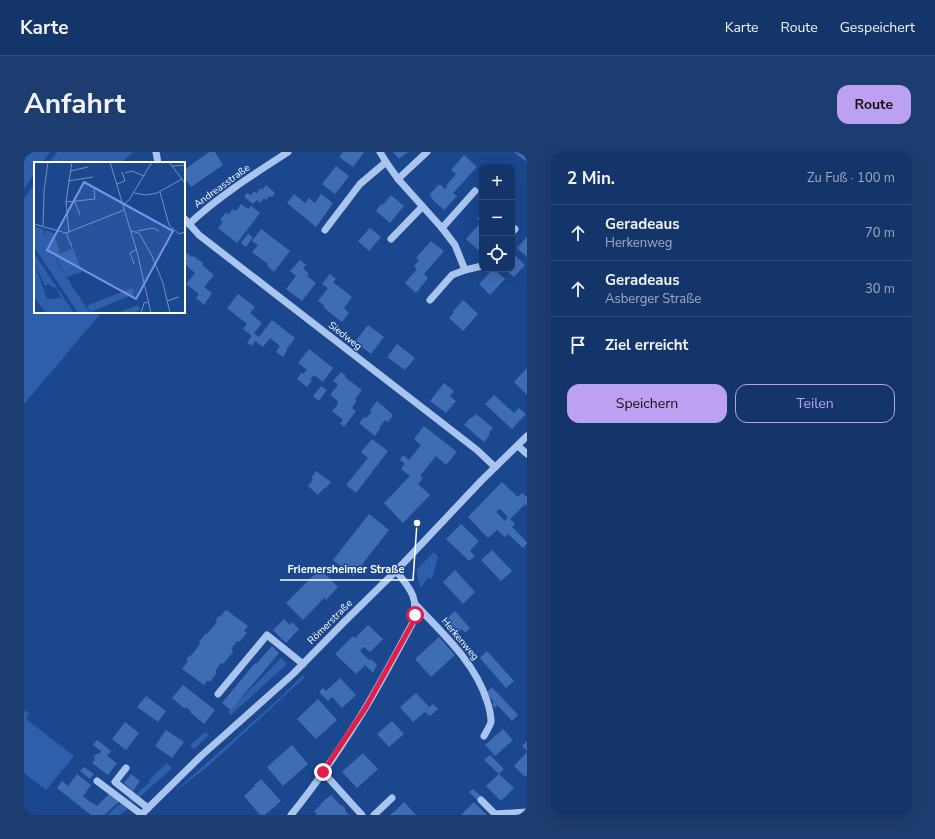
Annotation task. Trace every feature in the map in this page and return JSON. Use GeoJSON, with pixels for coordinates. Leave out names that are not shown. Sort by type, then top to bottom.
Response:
{"type":"FeatureCollection","features":[{"type":"Feature","properties":{"kind":"street"},"geometry":{"type":"LineString","coordinates":[[156,152],[158,162]]}},
{"type":"Feature","properties":{"kind":"street","name":"Andreasstraße"},"geometry":{"type":"LineString","coordinates":[[186,221],[288,152]]}},
{"type":"Feature","properties":{"kind":"street"},"geometry":{"type":"LineString","coordinates":[[380,152],[398,179],[442,228],[455,246],[465,270]]}},
{"type":"Feature","properties":{"kind":"street"},"geometry":{"type":"LineString","coordinates":[[398,179],[427,152]]}},
{"type":"Feature","properties":{"kind":"street"},"geometry":{"type":"LineString","coordinates":[[325,230],[360,184],[386,162]]}},
{"type":"Feature","properties":{"kind":"street"},"geometry":{"type":"LineString","coordinates":[[442,228],[475,190]]}},
{"type":"Feature","properties":{"kind":"street"},"geometry":{"type":"LineString","coordinates":[[391,239],[422,207]]}},
{"type":"Feature","properties":{"kind":"street","name":"Siedweg"},"geometry":{"type":"LineString","coordinates":[[186,221],[199,235],[477,450],[495,467]]}},
{"type":"Feature","properties":{"kind":"street"},"geometry":{"type":"LineString","coordinates":[[430,300],[452,275],[479,267]]}},
{"type":"Feature","properties":{"kind":"street","name":"Römerstraße"},"geometry":{"type":"LineString","coordinates":[[141,815],[201,756],[303,664],[527,436]]}},
{"type":"Feature","properties":{"kind":"street"},"geometry":{"type":"LineString","coordinates":[[518,446],[527,454]]}},
{"type":"Feature","properties":{"kind":"street","name":"Herkenweg"},"geometry":{"type":"LineString","coordinates":[[396,571],[406,583],[413,596],[415,604],[454,646],[470,666],[484,691],[489,708],[491,723],[484,736]]}},
{"type":"Feature","properties":{"kind":"street"},"geometry":{"type":"LineString","coordinates":[[291,815],[323,772],[366,707],[412,624],[415,615],[415,604]]}},
{"type":"Feature","properties":{"kind":"street"},"geometry":{"type":"LineString","coordinates":[[218,694],[267,635],[303,664]]}},
{"type":"Feature","properties":{"kind":"street"},"geometry":{"type":"LineString","coordinates":[[126,768],[115,782],[148,808]]}},
{"type":"Feature","properties":{"kind":"street"},"geometry":{"type":"LineString","coordinates":[[323,772],[362,815]]}},
{"type":"Feature","properties":{"kind":"street"},"geometry":{"type":"LineString","coordinates":[[97,781],[141,815]]}},
{"type":"Feature","properties":{"kind":"street"},"geometry":{"type":"LineString","coordinates":[[374,815],[392,798]]}},
{"type":"Feature","properties":{"kind":"street"},"geometry":{"type":"LineString","coordinates":[[482,800],[495,815],[527,812]]}},
{"type":"Feature","properties":{"kind":"shaded area"},"geometry":{"type":"Polygon","coordinates":[[[24,152],[50,152],[43,162],[34,162],[34,174],[24,189],[24,152]]]}},
{"type":"Feature","properties":{"kind":"shaded area"},"geometry":{"type":"Polygon","coordinates":[[[57,152],[133,152],[122,162],[50,162],[57,152]]]}},
{"type":"Feature","properties":{"kind":"shaded area"},"geometry":{"type":"Polygon","coordinates":[[[34,184],[34,313],[101,313],[24,404],[24,199],[34,184]]]}},
{"type":"Feature","properties":{"kind":"shaded area"},"geometry":{"type":"Polygon","coordinates":[[[434,552],[438,557],[432,579],[428,577],[421,588],[417,576],[417,569],[434,552]]]}},
{"type":"Feature","properties":{"kind":"shaded area"},"geometry":{"type":"Polygon","coordinates":[[[281,658],[287,664],[231,715],[228,712],[281,658]]]}},
{"type":"Feature","properties":{"kind":"shaded area"},"geometry":{"type":"Polygon","coordinates":[[[303,675],[305,677],[206,768],[173,793],[280,698],[303,675]]]}},
{"type":"Feature","properties":{"kind":"shaded area"},"geometry":{"type":"Polygon","coordinates":[[[24,710],[29,713],[26,719],[74,756],[46,790],[24,773],[24,710]]]}},
{"type":"Feature","properties":{"kind":"shaded area"},"geometry":{"type":"Polygon","coordinates":[[[205,732],[209,735],[194,749],[190,745],[205,732]]]}},
{"type":"Feature","properties":{"kind":"shaded area"},"geometry":{"type":"Polygon","coordinates":[[[167,763],[172,768],[133,803],[127,798],[131,799],[150,782],[149,780],[167,763]]]}},
{"type":"Feature","properties":{"kind":"shaded area"},"geometry":{"type":"Polygon","coordinates":[[[121,803],[128,808],[120,815],[107,815],[121,803]]]}},
{"type":"Feature","properties":{"kind":"building"},"geometry":{"type":"Polygon","coordinates":[[[209,152],[215,152],[223,165],[191,187],[185,178],[185,169],[209,152]]]}},
{"type":"Feature","properties":{"kind":"building"},"geometry":{"type":"Polygon","coordinates":[[[343,152],[364,152],[353,167],[339,157],[343,152]]]}},
{"type":"Feature","properties":{"kind":"building"},"geometry":{"type":"Polygon","coordinates":[[[393,152],[408,152],[399,159],[393,152]]]}},
{"type":"Feature","properties":{"kind":"building"},"geometry":{"type":"Polygon","coordinates":[[[514,152],[527,152],[527,162],[520,157],[514,152]]]}},
{"type":"Feature","properties":{"kind":"building"},"geometry":{"type":"Polygon","coordinates":[[[464,155],[477,167],[453,193],[457,196],[444,210],[434,201],[430,194],[438,185],[441,185],[445,189],[447,187],[446,186],[456,174],[451,170],[464,155]]]}},
{"type":"Feature","properties":{"kind":"building"},"geometry":{"type":"Polygon","coordinates":[[[336,166],[349,176],[335,194],[322,184],[336,166]]]}},
{"type":"Feature","properties":{"kind":"building"},"geometry":{"type":"Polygon","coordinates":[[[266,185],[275,193],[272,197],[269,196],[266,200],[264,198],[260,203],[257,200],[253,204],[244,197],[247,193],[251,195],[254,191],[257,193],[260,188],[262,190],[266,185]]]}},
{"type":"Feature","properties":{"kind":"building"},"geometry":{"type":"Polygon","coordinates":[[[294,194],[305,203],[309,198],[315,203],[321,194],[333,203],[316,227],[287,203],[294,194]]]}},
{"type":"Feature","properties":{"kind":"building"},"geometry":{"type":"Polygon","coordinates":[[[391,195],[404,206],[390,223],[376,211],[391,195]]]}},
{"type":"Feature","properties":{"kind":"building"},"geometry":{"type":"Polygon","coordinates":[[[241,204],[248,209],[251,206],[260,213],[237,243],[218,228],[223,222],[220,220],[226,212],[228,215],[233,209],[236,211],[241,204]]]}},
{"type":"Feature","properties":{"kind":"building"},"geometry":{"type":"Polygon","coordinates":[[[479,224],[479,249],[478,250],[466,239],[479,224]]]}},
{"type":"Feature","properties":{"kind":"building"},"geometry":{"type":"Polygon","coordinates":[[[370,228],[381,237],[369,251],[358,241],[370,228]]]}},
{"type":"Feature","properties":{"kind":"building"},"geometry":{"type":"Polygon","coordinates":[[[261,229],[290,251],[274,272],[267,266],[268,264],[252,252],[258,245],[252,241],[261,229]]]}},
{"type":"Feature","properties":{"kind":"building"},"geometry":{"type":"Polygon","coordinates":[[[248,234],[253,237],[246,247],[241,243],[248,234]]]}},
{"type":"Feature","properties":{"kind":"building"},"geometry":{"type":"Polygon","coordinates":[[[527,237],[527,257],[517,248],[527,237]]]}},
{"type":"Feature","properties":{"kind":"building"},"geometry":{"type":"Polygon","coordinates":[[[431,241],[444,251],[424,274],[428,278],[416,293],[405,283],[417,269],[414,266],[419,260],[416,258],[431,241]]]}},
{"type":"Feature","properties":{"kind":"building"},"geometry":{"type":"Polygon","coordinates":[[[185,252],[203,263],[202,265],[214,275],[204,287],[212,293],[204,305],[196,298],[199,294],[186,284],[195,273],[186,265],[185,266],[185,252]]]}},
{"type":"Feature","properties":{"kind":"building"},"geometry":{"type":"Polygon","coordinates":[[[515,256],[525,265],[514,277],[508,272],[515,272],[515,256]]]}},
{"type":"Feature","properties":{"kind":"building"},"geometry":{"type":"Polygon","coordinates":[[[300,260],[306,265],[303,268],[309,274],[307,276],[316,283],[302,301],[286,289],[296,276],[290,271],[300,260]]]}},
{"type":"Feature","properties":{"kind":"building"},"geometry":{"type":"Polygon","coordinates":[[[490,272],[497,272],[505,279],[490,295],[479,284],[490,272]]]}},
{"type":"Feature","properties":{"kind":"building"},"geometry":{"type":"Polygon","coordinates":[[[330,274],[336,279],[333,282],[352,297],[344,308],[349,313],[342,322],[323,307],[325,306],[318,301],[328,288],[322,284],[330,274]]]}},
{"type":"Feature","properties":{"kind":"building"},"geometry":{"type":"Polygon","coordinates":[[[238,294],[255,307],[250,313],[262,323],[254,333],[259,337],[272,320],[295,338],[286,350],[287,351],[283,357],[276,352],[280,346],[270,338],[263,347],[255,341],[252,346],[247,343],[252,336],[243,329],[247,324],[227,308],[238,294]]]}},
{"type":"Feature","properties":{"kind":"building"},"geometry":{"type":"Polygon","coordinates":[[[463,300],[478,314],[463,331],[449,318],[463,300]]]}},
{"type":"Feature","properties":{"kind":"building"},"geometry":{"type":"Polygon","coordinates":[[[368,325],[384,337],[371,354],[355,342],[368,325]]]}},
{"type":"Feature","properties":{"kind":"building"},"geometry":{"type":"Polygon","coordinates":[[[397,344],[415,358],[405,370],[387,357],[397,344]]]}},
{"type":"Feature","properties":{"kind":"building"},"geometry":{"type":"Polygon","coordinates":[[[309,349],[333,368],[323,382],[314,375],[310,380],[312,381],[307,387],[297,379],[301,373],[303,374],[307,370],[298,363],[309,349]]]}},
{"type":"Feature","properties":{"kind":"building"},"geometry":{"type":"Polygon","coordinates":[[[527,368],[527,395],[514,382],[527,368]]]}},
{"type":"Feature","properties":{"kind":"building"},"geometry":{"type":"Polygon","coordinates":[[[341,372],[362,390],[355,399],[356,402],[352,408],[356,411],[344,427],[340,423],[343,420],[332,411],[338,404],[338,401],[330,395],[338,385],[333,381],[341,372]]]}},
{"type":"Feature","properties":{"kind":"building"},"geometry":{"type":"Polygon","coordinates":[[[444,383],[454,391],[450,396],[456,401],[446,413],[430,401],[444,383]]]}},
{"type":"Feature","properties":{"kind":"building"},"geometry":{"type":"Polygon","coordinates":[[[321,386],[327,390],[319,401],[313,396],[321,386]]]}},
{"type":"Feature","properties":{"kind":"building"},"geometry":{"type":"Polygon","coordinates":[[[494,395],[514,413],[519,408],[526,414],[512,429],[485,404],[494,395]]]}},
{"type":"Feature","properties":{"kind":"building"},"geometry":{"type":"Polygon","coordinates":[[[377,401],[393,415],[388,422],[385,420],[375,436],[359,423],[364,417],[366,418],[372,412],[370,410],[377,401]]]}},
{"type":"Feature","properties":{"kind":"building"},"geometry":{"type":"Polygon","coordinates":[[[476,414],[493,428],[484,442],[464,425],[476,414]]]}},
{"type":"Feature","properties":{"kind":"building"},"geometry":{"type":"Polygon","coordinates":[[[424,426],[457,452],[446,465],[436,456],[420,476],[423,478],[418,484],[430,495],[403,523],[384,503],[410,476],[401,469],[405,464],[400,460],[403,455],[409,460],[421,445],[414,439],[424,426]]]}},
{"type":"Feature","properties":{"kind":"building"},"geometry":{"type":"Polygon","coordinates":[[[372,439],[388,451],[356,493],[346,485],[368,458],[361,452],[372,439]]]}},
{"type":"Feature","properties":{"kind":"building"},"geometry":{"type":"Polygon","coordinates":[[[316,471],[331,482],[318,495],[308,486],[313,480],[311,478],[316,471]]]}},
{"type":"Feature","properties":{"kind":"building"},"geometry":{"type":"Polygon","coordinates":[[[502,482],[518,497],[522,493],[527,497],[527,506],[525,504],[510,519],[515,524],[512,527],[527,542],[527,544],[523,548],[508,534],[505,537],[497,530],[488,538],[468,517],[502,482]],[[500,509],[496,512],[505,521],[508,517],[500,509]]]}},
{"type":"Feature","properties":{"kind":"building"},"geometry":{"type":"Polygon","coordinates":[[[369,514],[389,530],[353,576],[333,560],[369,514]]]}},
{"type":"Feature","properties":{"kind":"building"},"geometry":{"type":"Polygon","coordinates":[[[461,524],[479,541],[470,551],[475,556],[469,561],[446,539],[461,524]]]}},
{"type":"Feature","properties":{"kind":"building"},"geometry":{"type":"Polygon","coordinates":[[[492,550],[512,571],[501,581],[481,560],[492,550]]]}},
{"type":"Feature","properties":{"kind":"building"},"geometry":{"type":"Polygon","coordinates":[[[320,569],[338,587],[326,600],[324,598],[303,620],[286,603],[320,569]]]}},
{"type":"Feature","properties":{"kind":"building"},"geometry":{"type":"Polygon","coordinates":[[[455,570],[475,592],[463,604],[443,582],[455,570]]]}},
{"type":"Feature","properties":{"kind":"building"},"geometry":{"type":"Polygon","coordinates":[[[226,610],[248,626],[244,631],[247,633],[240,641],[236,642],[232,648],[233,652],[224,663],[220,664],[216,670],[216,674],[210,682],[208,680],[204,685],[182,669],[188,661],[186,660],[200,644],[199,642],[217,622],[215,621],[219,616],[220,617],[226,610]]]}},
{"type":"Feature","properties":{"kind":"building"},"geometry":{"type":"Polygon","coordinates":[[[455,611],[470,628],[465,633],[462,629],[454,636],[442,623],[455,611]]]}},
{"type":"Feature","properties":{"kind":"building"},"geometry":{"type":"Polygon","coordinates":[[[284,619],[290,625],[292,622],[299,629],[286,643],[273,630],[284,619]]]}},
{"type":"Feature","properties":{"kind":"building"},"geometry":{"type":"Polygon","coordinates":[[[368,625],[383,639],[370,652],[364,647],[360,651],[369,660],[371,659],[377,665],[373,673],[365,665],[356,674],[335,654],[353,636],[355,638],[368,625]]]}},
{"type":"Feature","properties":{"kind":"building"},"geometry":{"type":"Polygon","coordinates":[[[439,637],[455,655],[431,677],[415,659],[439,637]]]}},
{"type":"Feature","properties":{"kind":"building"},"geometry":{"type":"Polygon","coordinates":[[[272,646],[279,653],[231,710],[222,703],[255,663],[256,664],[272,646]]]}},
{"type":"Feature","properties":{"kind":"building"},"geometry":{"type":"Polygon","coordinates":[[[487,651],[514,681],[506,688],[480,658],[487,651]]]}},
{"type":"Feature","properties":{"kind":"building"},"geometry":{"type":"Polygon","coordinates":[[[340,678],[356,695],[342,708],[332,697],[328,701],[319,692],[323,688],[326,691],[340,678]]]}},
{"type":"Feature","properties":{"kind":"building"},"geometry":{"type":"Polygon","coordinates":[[[183,685],[215,710],[204,724],[190,712],[191,711],[186,707],[185,709],[172,698],[183,685]]]}},
{"type":"Feature","properties":{"kind":"building"},"geometry":{"type":"Polygon","coordinates":[[[492,687],[518,715],[512,721],[497,705],[495,708],[492,704],[494,702],[486,693],[492,687]]]}},
{"type":"Feature","properties":{"kind":"building"},"geometry":{"type":"Polygon","coordinates":[[[416,693],[429,707],[433,704],[438,709],[430,716],[425,712],[413,722],[400,707],[416,693]]]}},
{"type":"Feature","properties":{"kind":"building"},"geometry":{"type":"Polygon","coordinates":[[[146,696],[166,711],[158,722],[137,707],[146,696]]]}},
{"type":"Feature","properties":{"kind":"building"},"geometry":{"type":"Polygon","coordinates":[[[318,699],[337,720],[316,739],[297,719],[318,699]]]}},
{"type":"Feature","properties":{"kind":"building"},"geometry":{"type":"Polygon","coordinates":[[[392,721],[404,734],[389,747],[377,734],[392,721]]]}},
{"type":"Feature","properties":{"kind":"building"},"geometry":{"type":"Polygon","coordinates":[[[125,722],[139,733],[126,750],[112,739],[125,722]]]}},
{"type":"Feature","properties":{"kind":"building"},"geometry":{"type":"Polygon","coordinates":[[[503,729],[513,740],[495,756],[485,745],[503,729]]]}},
{"type":"Feature","properties":{"kind":"building"},"geometry":{"type":"Polygon","coordinates":[[[166,730],[184,742],[172,758],[155,746],[166,730]]]}},
{"type":"Feature","properties":{"kind":"building"},"geometry":{"type":"Polygon","coordinates":[[[97,740],[111,751],[107,756],[117,763],[108,775],[92,763],[95,760],[94,757],[96,754],[99,754],[101,751],[93,745],[97,740]]]}},
{"type":"Feature","properties":{"kind":"building"},"geometry":{"type":"Polygon","coordinates":[[[527,741],[527,751],[522,746],[527,741]]]}},
{"type":"Feature","properties":{"kind":"building"},"geometry":{"type":"Polygon","coordinates":[[[292,745],[308,764],[283,786],[267,767],[292,745]]]}},
{"type":"Feature","properties":{"kind":"building"},"geometry":{"type":"Polygon","coordinates":[[[527,752],[527,775],[525,777],[514,766],[527,752]]]}},
{"type":"Feature","properties":{"kind":"building"},"geometry":{"type":"Polygon","coordinates":[[[363,753],[378,769],[357,788],[342,772],[363,753]]]}},
{"type":"Feature","properties":{"kind":"building"},"geometry":{"type":"Polygon","coordinates":[[[490,755],[504,769],[499,774],[484,760],[490,755]]]}},
{"type":"Feature","properties":{"kind":"building"},"geometry":{"type":"Polygon","coordinates":[[[84,767],[94,774],[90,779],[80,771],[84,767]]]}},
{"type":"Feature","properties":{"kind":"building"},"geometry":{"type":"Polygon","coordinates":[[[77,774],[91,785],[83,796],[90,802],[97,806],[109,794],[119,802],[104,815],[91,815],[57,788],[62,781],[68,786],[77,774]]]}},
{"type":"Feature","properties":{"kind":"building"},"geometry":{"type":"Polygon","coordinates":[[[131,774],[140,781],[133,791],[124,783],[131,774]]]}},
{"type":"Feature","properties":{"kind":"building"},"geometry":{"type":"Polygon","coordinates":[[[499,774],[514,788],[501,801],[486,786],[499,774]]]}},
{"type":"Feature","properties":{"kind":"building"},"geometry":{"type":"Polygon","coordinates":[[[261,779],[281,801],[265,815],[260,815],[244,796],[261,779]]]}},
{"type":"Feature","properties":{"kind":"building"},"geometry":{"type":"Polygon","coordinates":[[[473,789],[481,796],[477,800],[469,792],[473,789]]]}},
{"type":"Feature","properties":{"kind":"building"},"geometry":{"type":"Polygon","coordinates":[[[331,795],[341,806],[342,805],[349,815],[317,815],[314,811],[331,795]]]}},
{"type":"Feature","properties":{"kind":"building"},"geometry":{"type":"Polygon","coordinates":[[[404,802],[416,815],[390,815],[395,811],[404,802]]]}},
{"type":"Feature","properties":{"kind":"building"},"geometry":{"type":"Polygon","coordinates":[[[474,802],[487,815],[461,815],[474,802]]]}},
{"type":"Feature","properties":{"kind":"place","name":"Friemersheimer Straße"},"geometry":{"type":"Point","coordinates":[417,523]}},
{"type":"Feature","properties":{"kind":"route"},"geometry":{"type":"LineString","coordinates":[[323,772],[366,707],[412,624],[415,615]]}}]}
